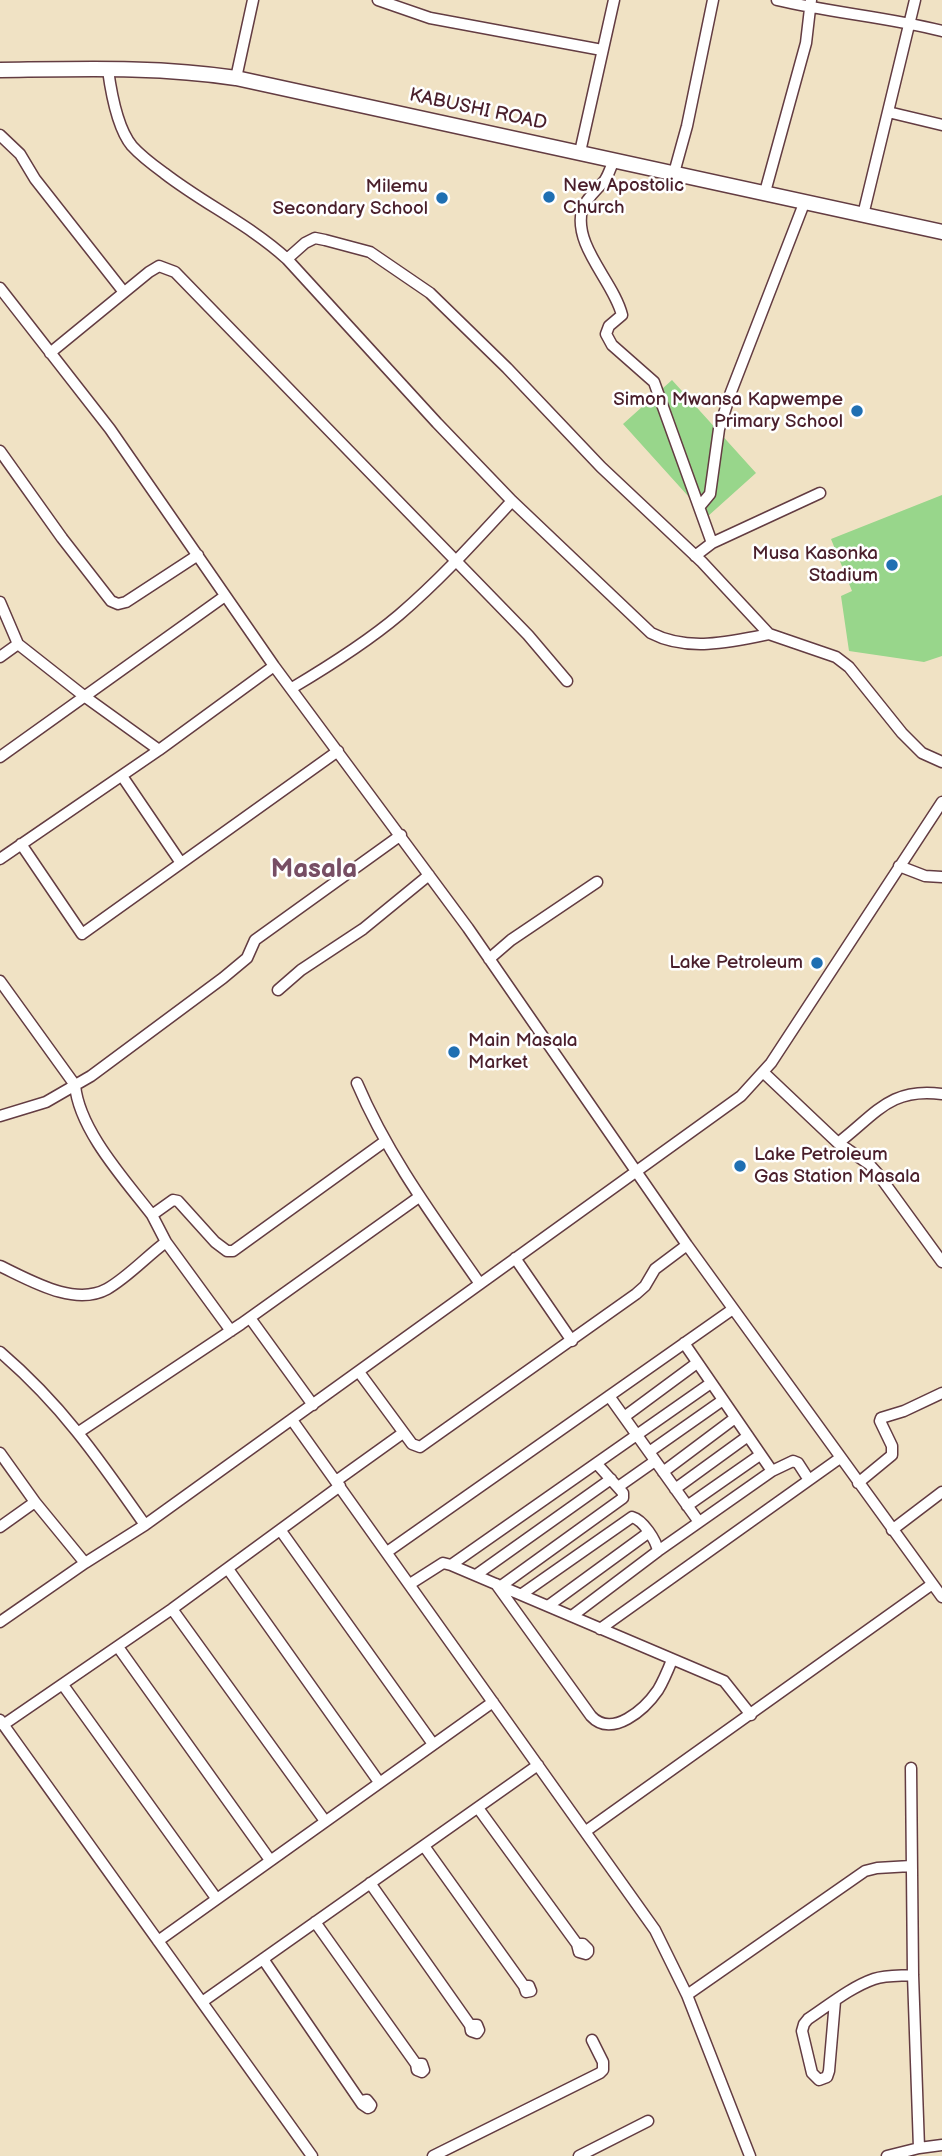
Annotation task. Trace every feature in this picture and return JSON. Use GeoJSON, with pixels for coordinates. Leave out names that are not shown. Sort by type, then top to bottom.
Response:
{"type":"FeatureCollection","features":[{"type":"Feature","properties":{"kind":"main road","name":"KABUSHI ROAD"},"geometry":{"type":"LineString","coordinates":[[0,70],[193,71],[236,78],[942,232]]}},
{"type":"Feature","properties":{"kind":"street"},"geometry":{"type":"LineString","coordinates":[[236,78],[253,0]]}},
{"type":"Feature","properties":{"kind":"street"},"geometry":{"type":"LineString","coordinates":[[379,0],[430,18],[602,50]]}},
{"type":"Feature","properties":{"kind":"street"},"geometry":{"type":"LineString","coordinates":[[580,152],[614,0]]}},
{"type":"Feature","properties":{"kind":"street"},"geometry":{"type":"LineString","coordinates":[[674,173],[687,126],[713,0]]}},
{"type":"Feature","properties":{"kind":"street"},"geometry":{"type":"LineString","coordinates":[[777,0],[811,4],[942,31]]}},
{"type":"Feature","properties":{"kind":"street"},"geometry":{"type":"LineString","coordinates":[[863,215],[915,0]]}},
{"type":"Feature","properties":{"kind":"street"},"geometry":{"type":"LineString","coordinates":[[765,192],[795,89],[806,43],[811,4]]}},
{"type":"Feature","properties":{"kind":"street"},"geometry":{"type":"LineString","coordinates":[[108,70],[111,93],[130,144],[189,192],[230,216],[287,259],[512,501],[651,633],[664,640],[681,643],[731,642],[769,634]]}},
{"type":"Feature","properties":{"kind":"street"},"geometry":{"type":"LineString","coordinates":[[888,112],[942,125]]}},
{"type":"Feature","properties":{"kind":"street"},"geometry":{"type":"LineString","coordinates":[[0,135],[12,144],[123,291]]}},
{"type":"Feature","properties":{"kind":"street"},"geometry":{"type":"LineString","coordinates":[[614,160],[607,178],[582,209],[582,233],[601,273],[619,302],[622,315],[609,326],[606,334],[612,345],[654,382],[712,543]]}},
{"type":"Feature","properties":{"kind":"street"},"geometry":{"type":"LineString","coordinates":[[700,506],[710,494],[719,429],[731,392],[805,201]]}},
{"type":"Feature","properties":{"kind":"street"},"geometry":{"type":"LineString","coordinates":[[287,259],[305,243],[315,238],[325,240],[370,252],[430,293],[507,368],[593,459],[695,556],[769,634],[836,657],[849,667],[922,753],[942,762]]}},
{"type":"Feature","properties":{"kind":"street"},"geometry":{"type":"LineString","coordinates":[[50,353],[123,291],[159,266],[175,272],[528,635],[567,681]]}},
{"type":"Feature","properties":{"kind":"street"},"geometry":{"type":"LineString","coordinates":[[0,288],[110,429],[274,666],[429,874],[687,1245],[942,1597]]}},
{"type":"Feature","properties":{"kind":"street"},"geometry":{"type":"LineString","coordinates":[[0,451],[111,601],[118,604],[126,602],[198,555]]}},
{"type":"Feature","properties":{"kind":"street"},"geometry":{"type":"LineString","coordinates":[[695,556],[712,543],[820,493]]}},
{"type":"Feature","properties":{"kind":"street"},"geometry":{"type":"LineString","coordinates":[[292,688],[360,645],[397,616],[456,562],[512,501]]}},
{"type":"Feature","properties":{"kind":"street"},"geometry":{"type":"LineString","coordinates":[[0,757],[225,596]]}},
{"type":"Feature","properties":{"kind":"street"},"geometry":{"type":"LineString","coordinates":[[0,602],[18,644],[159,750]]}},
{"type":"Feature","properties":{"kind":"street"},"geometry":{"type":"LineString","coordinates":[[0,656],[18,644]]}},
{"type":"Feature","properties":{"kind":"street"},"geometry":{"type":"LineString","coordinates":[[0,859],[159,750],[274,666]]}},
{"type":"Feature","properties":{"kind":"street"},"geometry":{"type":"LineString","coordinates":[[21,844],[82,934],[338,751]]}},
{"type":"Feature","properties":{"kind":"street"},"geometry":{"type":"LineString","coordinates":[[122,776],[181,863]]}},
{"type":"Feature","properties":{"kind":"street"},"geometry":{"type":"LineString","coordinates":[[0,1622],[145,1525],[741,1096],[763,1072],[942,802]]}},
{"type":"Feature","properties":{"kind":"street"},"geometry":{"type":"LineString","coordinates":[[0,1116],[46,1102],[92,1076],[223,978],[247,958],[256,940],[401,835]]}},
{"type":"Feature","properties":{"kind":"street"},"geometry":{"type":"LineString","coordinates":[[899,866],[925,876],[942,877]]}},
{"type":"Feature","properties":{"kind":"street"},"geometry":{"type":"LineString","coordinates":[[278,990],[301,970],[363,929],[429,874]]}},
{"type":"Feature","properties":{"kind":"street"},"geometry":{"type":"LineString","coordinates":[[489,959],[519,934],[597,883]]}},
{"type":"Feature","properties":{"kind":"street"},"geometry":{"type":"LineString","coordinates":[[1,984],[75,1085],[76,1098],[89,1128],[152,1215],[166,1242],[231,1331]]}},
{"type":"Feature","properties":{"kind":"street"},"geometry":{"type":"LineString","coordinates":[[763,1072],[838,1143],[869,1164],[942,1262]]}},
{"type":"Feature","properties":{"kind":"street"},"geometry":{"type":"LineString","coordinates":[[356,1083],[384,1142],[480,1284]]}},
{"type":"Feature","properties":{"kind":"street"},"geometry":{"type":"LineString","coordinates":[[838,1143],[892,1099],[906,1094],[942,1094]]}},
{"type":"Feature","properties":{"kind":"street"},"geometry":{"type":"LineString","coordinates":[[152,1215],[173,1200],[178,1201],[215,1242],[227,1251],[233,1251],[384,1142]]}},
{"type":"Feature","properties":{"kind":"street"},"geometry":{"type":"LineString","coordinates":[[79,1432],[250,1318],[419,1197]]}},
{"type":"Feature","properties":{"kind":"street"},"geometry":{"type":"LineString","coordinates":[[0,1266],[60,1291],[79,1295],[96,1294],[109,1288],[166,1242]]}},
{"type":"Feature","properties":{"kind":"street"},"geometry":{"type":"LineString","coordinates":[[359,1372],[403,1433],[416,1447],[425,1444],[636,1294],[656,1269],[687,1245]]}},
{"type":"Feature","properties":{"kind":"street"},"geometry":{"type":"LineString","coordinates":[[515,1258],[572,1341]]}},
{"type":"Feature","properties":{"kind":"street"},"geometry":{"type":"LineString","coordinates":[[387,1552],[733,1309]]}},
{"type":"Feature","properties":{"kind":"street"},"geometry":{"type":"LineString","coordinates":[[250,1318],[313,1405]]}},
{"type":"Feature","properties":{"kind":"street"},"geometry":{"type":"LineString","coordinates":[[684,1343],[772,1471]]}},
{"type":"Feature","properties":{"kind":"street"},"geometry":{"type":"LineString","coordinates":[[0,1352],[47,1395],[79,1432],[145,1525]]}},
{"type":"Feature","properties":{"kind":"street"},"geometry":{"type":"LineString","coordinates":[[624,1417],[697,1363]]}},
{"type":"Feature","properties":{"kind":"street"},"geometry":{"type":"LineString","coordinates":[[451,1564],[711,1383]]}},
{"type":"Feature","properties":{"kind":"street"},"geometry":{"type":"LineString","coordinates":[[858,1483],[892,1455],[892,1446],[881,1418],[904,1411],[942,1393]]}},
{"type":"Feature","properties":{"kind":"street"},"geometry":{"type":"LineString","coordinates":[[609,1396],[699,1522]]}},
{"type":"Feature","properties":{"kind":"street"},"geometry":{"type":"LineString","coordinates":[[475,1575],[614,1483],[723,1400]]}},
{"type":"Feature","properties":{"kind":"street"},"geometry":{"type":"LineString","coordinates":[[663,1472],[735,1418]]}},
{"type":"Feature","properties":{"kind":"street"},"geometry":{"type":"LineString","coordinates":[[292,1420],[655,1930],[687,1996],[750,2156]]}},
{"type":"Feature","properties":{"kind":"street"},"geometry":{"type":"LineString","coordinates":[[312,2156],[2,1722],[63,1685],[281,1531],[403,1433]]}},
{"type":"Feature","properties":{"kind":"street"},"geometry":{"type":"LineString","coordinates":[[675,1489],[748,1436]]}},
{"type":"Feature","properties":{"kind":"street"},"geometry":{"type":"LineString","coordinates":[[0,1453],[35,1502],[85,1563]]}},
{"type":"Feature","properties":{"kind":"street"},"geometry":{"type":"LineString","coordinates":[[687,1506],[760,1455]]}},
{"type":"Feature","properties":{"kind":"street"},"geometry":{"type":"LineString","coordinates":[[600,1629],[840,1458]]}},
{"type":"Feature","properties":{"kind":"street"},"geometry":{"type":"LineString","coordinates":[[572,1616],[657,1551],[772,1471],[793,1461],[798,1463],[810,1480]]}},
{"type":"Feature","properties":{"kind":"street"},"geometry":{"type":"LineString","coordinates":[[499,1585],[619,1502],[623,1496],[597,1464]]}},
{"type":"Feature","properties":{"kind":"street"},"geometry":{"type":"LineString","coordinates":[[892,1530],[942,1492]]}},
{"type":"Feature","properties":{"kind":"street"},"geometry":{"type":"LineString","coordinates":[[0,1527],[35,1502]]}},
{"type":"Feature","properties":{"kind":"street"},"geometry":{"type":"LineString","coordinates":[[522,1594],[629,1519],[637,1518],[657,1546],[657,1551]]}},
{"type":"Feature","properties":{"kind":"street"},"geometry":{"type":"LineString","coordinates":[[281,1531],[433,1744]]}},
{"type":"Feature","properties":{"kind":"street"},"geometry":{"type":"LineString","coordinates":[[548,1605],[648,1533]]}},
{"type":"Feature","properties":{"kind":"street"},"geometry":{"type":"LineString","coordinates":[[410,1584],[438,1565],[451,1564],[724,1681],[751,1714]]}},
{"type":"Feature","properties":{"kind":"street"},"geometry":{"type":"LineString","coordinates":[[228,1569],[379,1782]]}},
{"type":"Feature","properties":{"kind":"street"},"geometry":{"type":"LineString","coordinates":[[499,1585],[591,1716],[599,1723],[612,1725],[624,1721],[647,1702],[658,1689],[672,1660]]}},
{"type":"Feature","properties":{"kind":"street"},"geometry":{"type":"LineString","coordinates":[[586,1831],[931,1585]]}},
{"type":"Feature","properties":{"kind":"street"},"geometry":{"type":"LineString","coordinates":[[172,1609],[325,1821]]}},
{"type":"Feature","properties":{"kind":"street"},"geometry":{"type":"LineString","coordinates":[[118,1647],[270,1860]]}},
{"type":"Feature","properties":{"kind":"street"},"geometry":{"type":"LineString","coordinates":[[63,1685],[216,1898]]}},
{"type":"Feature","properties":{"kind":"street"},"geometry":{"type":"LineString","coordinates":[[158,1941],[493,1702]]}},
{"type":"Feature","properties":{"kind":"street"},"geometry":{"type":"LineString","coordinates":[[202,2002],[538,1765]]}},
{"type":"Feature","properties":{"kind":"street"},"geometry":{"type":"LineString","coordinates":[[911,1768],[913,1975],[919,2148]]}},
{"type":"Feature","properties":{"kind":"street"},"geometry":{"type":"LineString","coordinates":[[478,1808],[576,1944]]}},
{"type":"Feature","properties":{"kind":"street"},"geometry":{"type":"LineString","coordinates":[[424,1846],[524,1986]]}},
{"type":"Feature","properties":{"kind":"street"},"geometry":{"type":"LineString","coordinates":[[687,1996],[865,1871],[911,1866]]}},
{"type":"Feature","properties":{"kind":"street"},"geometry":{"type":"LineString","coordinates":[[370,1883],[470,2025]]}},
{"type":"Feature","properties":{"kind":"street"},"geometry":{"type":"LineString","coordinates":[[315,1922],[416,2064]]}},
{"type":"Feature","properties":{"kind":"street"},"geometry":{"type":"LineString","coordinates":[[263,1959],[361,2101]]}},
{"type":"Feature","properties":{"kind":"street"},"geometry":{"type":"LineString","coordinates":[[835,2001],[829,2071],[827,2077],[819,2080],[812,2073],[802,2031],[804,2024],[835,2001],[862,1984],[876,1978],[913,1975]]}},
{"type":"Feature","properties":{"kind":"street"},"geometry":{"type":"LineString","coordinates":[[433,2156],[600,2073],[603,2070],[603,2062],[592,2040]]}},
{"type":"Feature","properties":{"kind":"street"},"geometry":{"type":"LineString","coordinates":[[579,2156],[648,2121]]}},
{"type":"Feature","properties":{"kind":"street"},"geometry":{"type":"LineString","coordinates":[[887,2156],[942,2145]]}},
{"type":"Feature","properties":{"kind":"green space"},"geometry":{"type":"Polygon","coordinates":[[[672,380],[756,473],[707,517],[623,424],[672,380]]]}},
{"type":"Feature","properties":{"kind":"green space","name":"Musa Kasonka Stadium"},"geometry":{"type":"Polygon","coordinates":[[[942,495],[942,656],[924,662],[849,651],[841,596],[852,591],[831,539],[942,495]]]}},
{"type":"Feature","properties":{"kind":"place","name":"New Apostolic Church"},"geometry":{"type":"Point","coordinates":[549,197]}},
{"type":"Feature","properties":{"kind":"place","name":"Milemu Secondary School"},"geometry":{"type":"Point","coordinates":[442,198]}},
{"type":"Feature","properties":{"kind":"place","name":"Simon Mwansa Kapwempe Primary School"},"geometry":{"type":"Point","coordinates":[857,411]}},
{"type":"Feature","properties":{"kind":"place","name":"Musa Kasonka Stadium"},"geometry":{"type":"Point","coordinates":[892,565]}},
{"type":"Feature","properties":{"kind":"place","name":"Lake Petroleum"},"geometry":{"type":"Point","coordinates":[817,963]}},
{"type":"Feature","properties":{"kind":"place","name":"Main Masala Market"},"geometry":{"type":"Point","coordinates":[454,1052]}},
{"type":"Feature","properties":{"kind":"place","name":"Lake Petroleum Gas Station Masala"},"geometry":{"type":"Point","coordinates":[740,1166]}},
{"type":"Feature","properties":{"kind":"district","name":"Masala"},"geometry":{"type":"Point","coordinates":[314,870]}}]}
